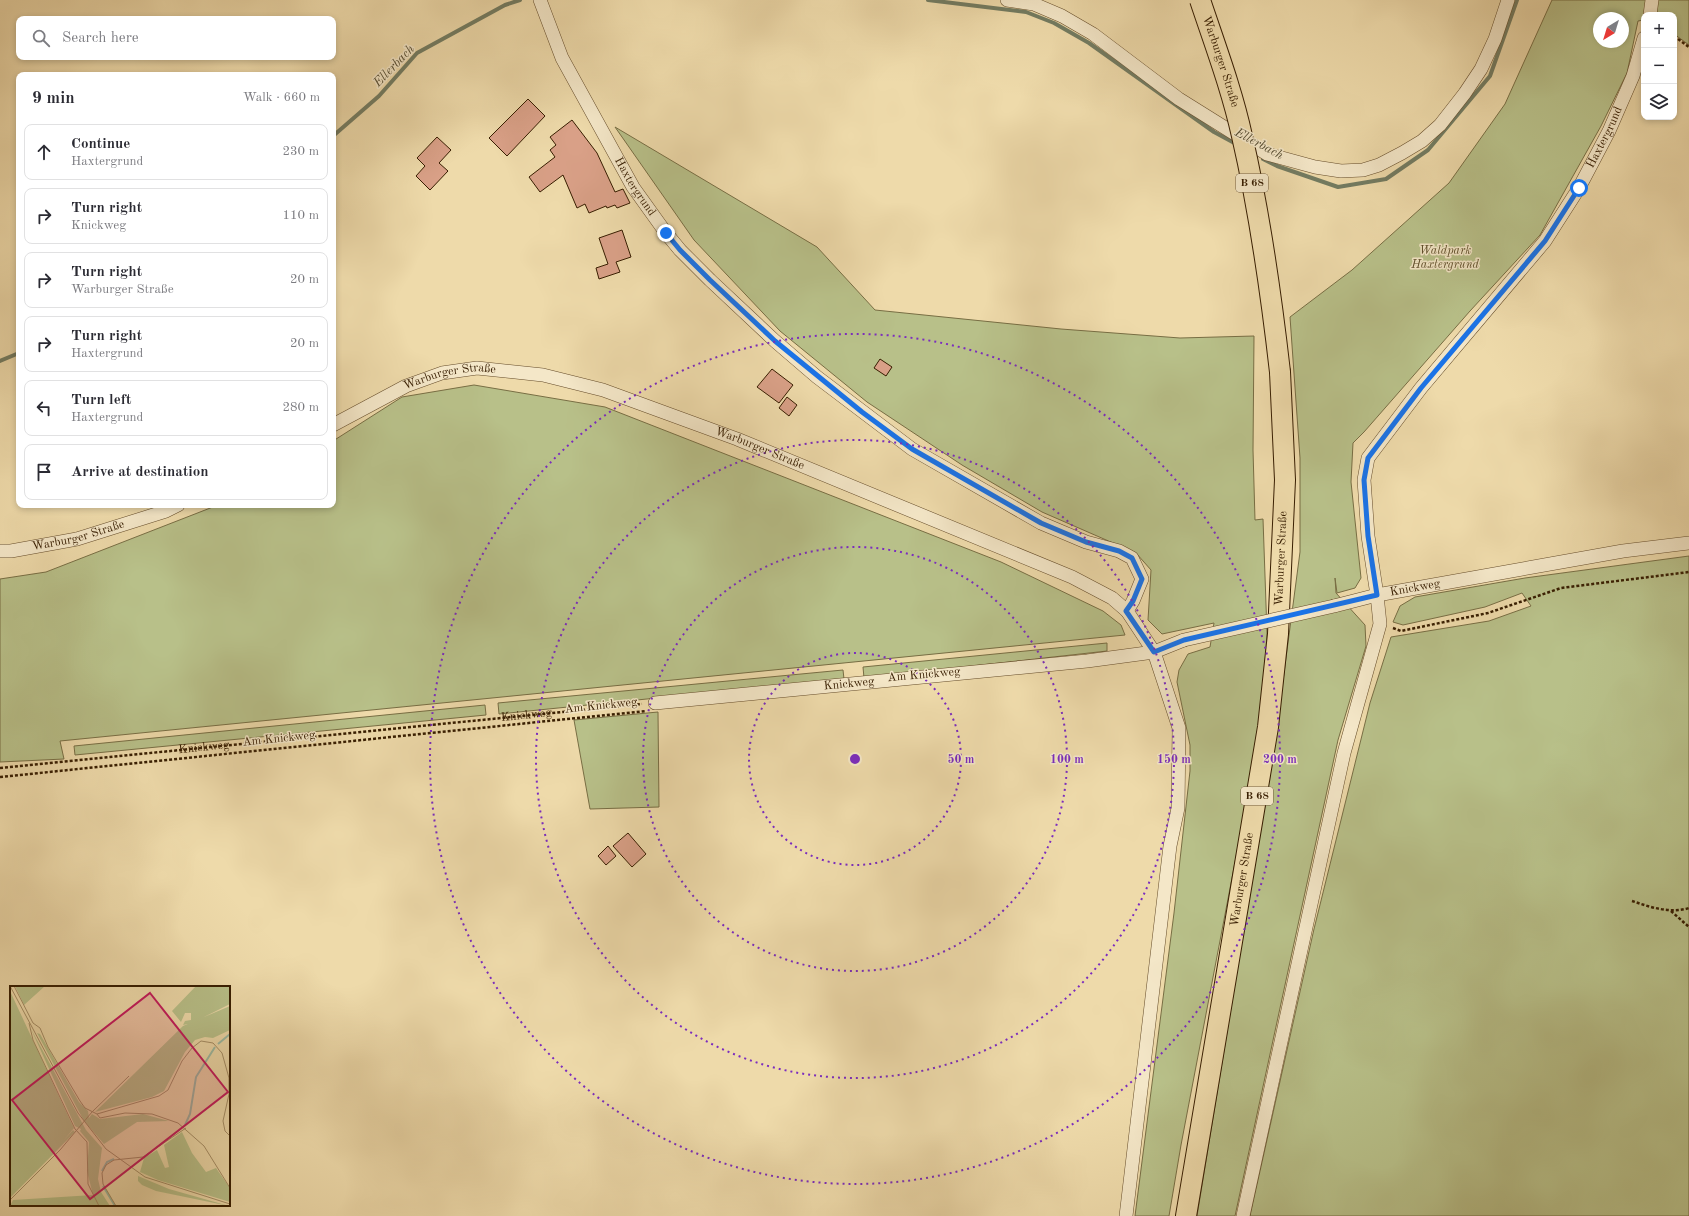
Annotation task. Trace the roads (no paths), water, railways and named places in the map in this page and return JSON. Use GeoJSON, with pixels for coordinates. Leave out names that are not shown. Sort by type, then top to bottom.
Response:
{"type":"FeatureCollection","features":[{"type":"Feature","properties":{"kind":"main road","name":"Warburger Straße"},"geometry":{"type":"LineString","coordinates":[[1186,1216],[1268,727],[1278,634],[1284,488],[1280,372],[1271,288],[1242,135],[1227,82],[1200,0]]}},
{"type":"Feature","properties":{"kind":"street","name":"Haxtergrund"},"geometry":{"type":"LineString","coordinates":[[540,0],[562,58],[633,187],[680,250],[786,350],[862,412],[912,449],[1041,523],[1086,542],[1119,551],[1132,558],[1142,579],[1133,601],[1126,611]]}},
{"type":"Feature","properties":{"kind":"street"},"geometry":{"type":"LineString","coordinates":[[1007,0],[1034,4],[1062,16],[1094,34],[1179,99],[1267,154],[1315,167],[1341,171],[1363,170],[1379,165],[1422,141],[1440,125],[1465,93],[1480,69],[1495,39],[1508,0]]}},
{"type":"Feature","properties":{"kind":"street"},"geometry":{"type":"LineString","coordinates":[[1650,12],[1652,0]]}},
{"type":"Feature","properties":{"kind":"street","name":"Haxtergrund"},"geometry":{"type":"LineString","coordinates":[[1243,1216],[1344,753],[1380,624],[1368,536],[1364,480],[1368,458],[1421,388],[1545,241],[1579,188],[1609,131],[1633,76],[1641,48]]}},
{"type":"Feature","properties":{"kind":"street","name":"Warburger Straße"},"geometry":{"type":"LineString","coordinates":[[336,423],[406,386],[442,373],[477,368],[543,375],[603,390],[737,439],[1072,577],[1112,598],[1126,611],[1154,652],[1179,728],[1178,808],[1170,846],[1126,1216]]}},
{"type":"Feature","properties":{"kind":"street","name":"Warburger Straße"},"geometry":{"type":"LineString","coordinates":[[0,551],[11,551],[77,539],[172,508]]}},
{"type":"Feature","properties":{"kind":"street","name":"Knickweg"},"geometry":{"type":"LineString","coordinates":[[651,707],[1079,662],[1154,652],[1184,640],[1377,595],[1623,551],[1689,543]]}},
{"type":"Feature","properties":{"kind":"waterway","name":"Ellerbach"},"geometry":{"type":"LineString","coordinates":[[336,133],[379,96],[417,53],[505,5],[520,0]]}},
{"type":"Feature","properties":{"kind":"waterway","name":"Ellerbach"},"geometry":{"type":"LineString","coordinates":[[928,0],[1026,12],[1054,23],[1089,43],[1214,132],[1238,145]]}},
{"type":"Feature","properties":{"kind":"waterway","name":"Ellerbach"},"geometry":{"type":"LineString","coordinates":[[1263,159],[1277,166],[1338,187],[1386,179],[1428,150],[1490,76],[1517,0]]}},
{"type":"Feature","properties":{"kind":"waterway","name":"Ellerbach"},"geometry":{"type":"LineString","coordinates":[[0,361],[16,354]]}},
{"type":"Feature","properties":{"kind":"park label","name":"Waldpark Haxtergrund"},"geometry":{"type":"Point","coordinates":[1445,258]}}]}
